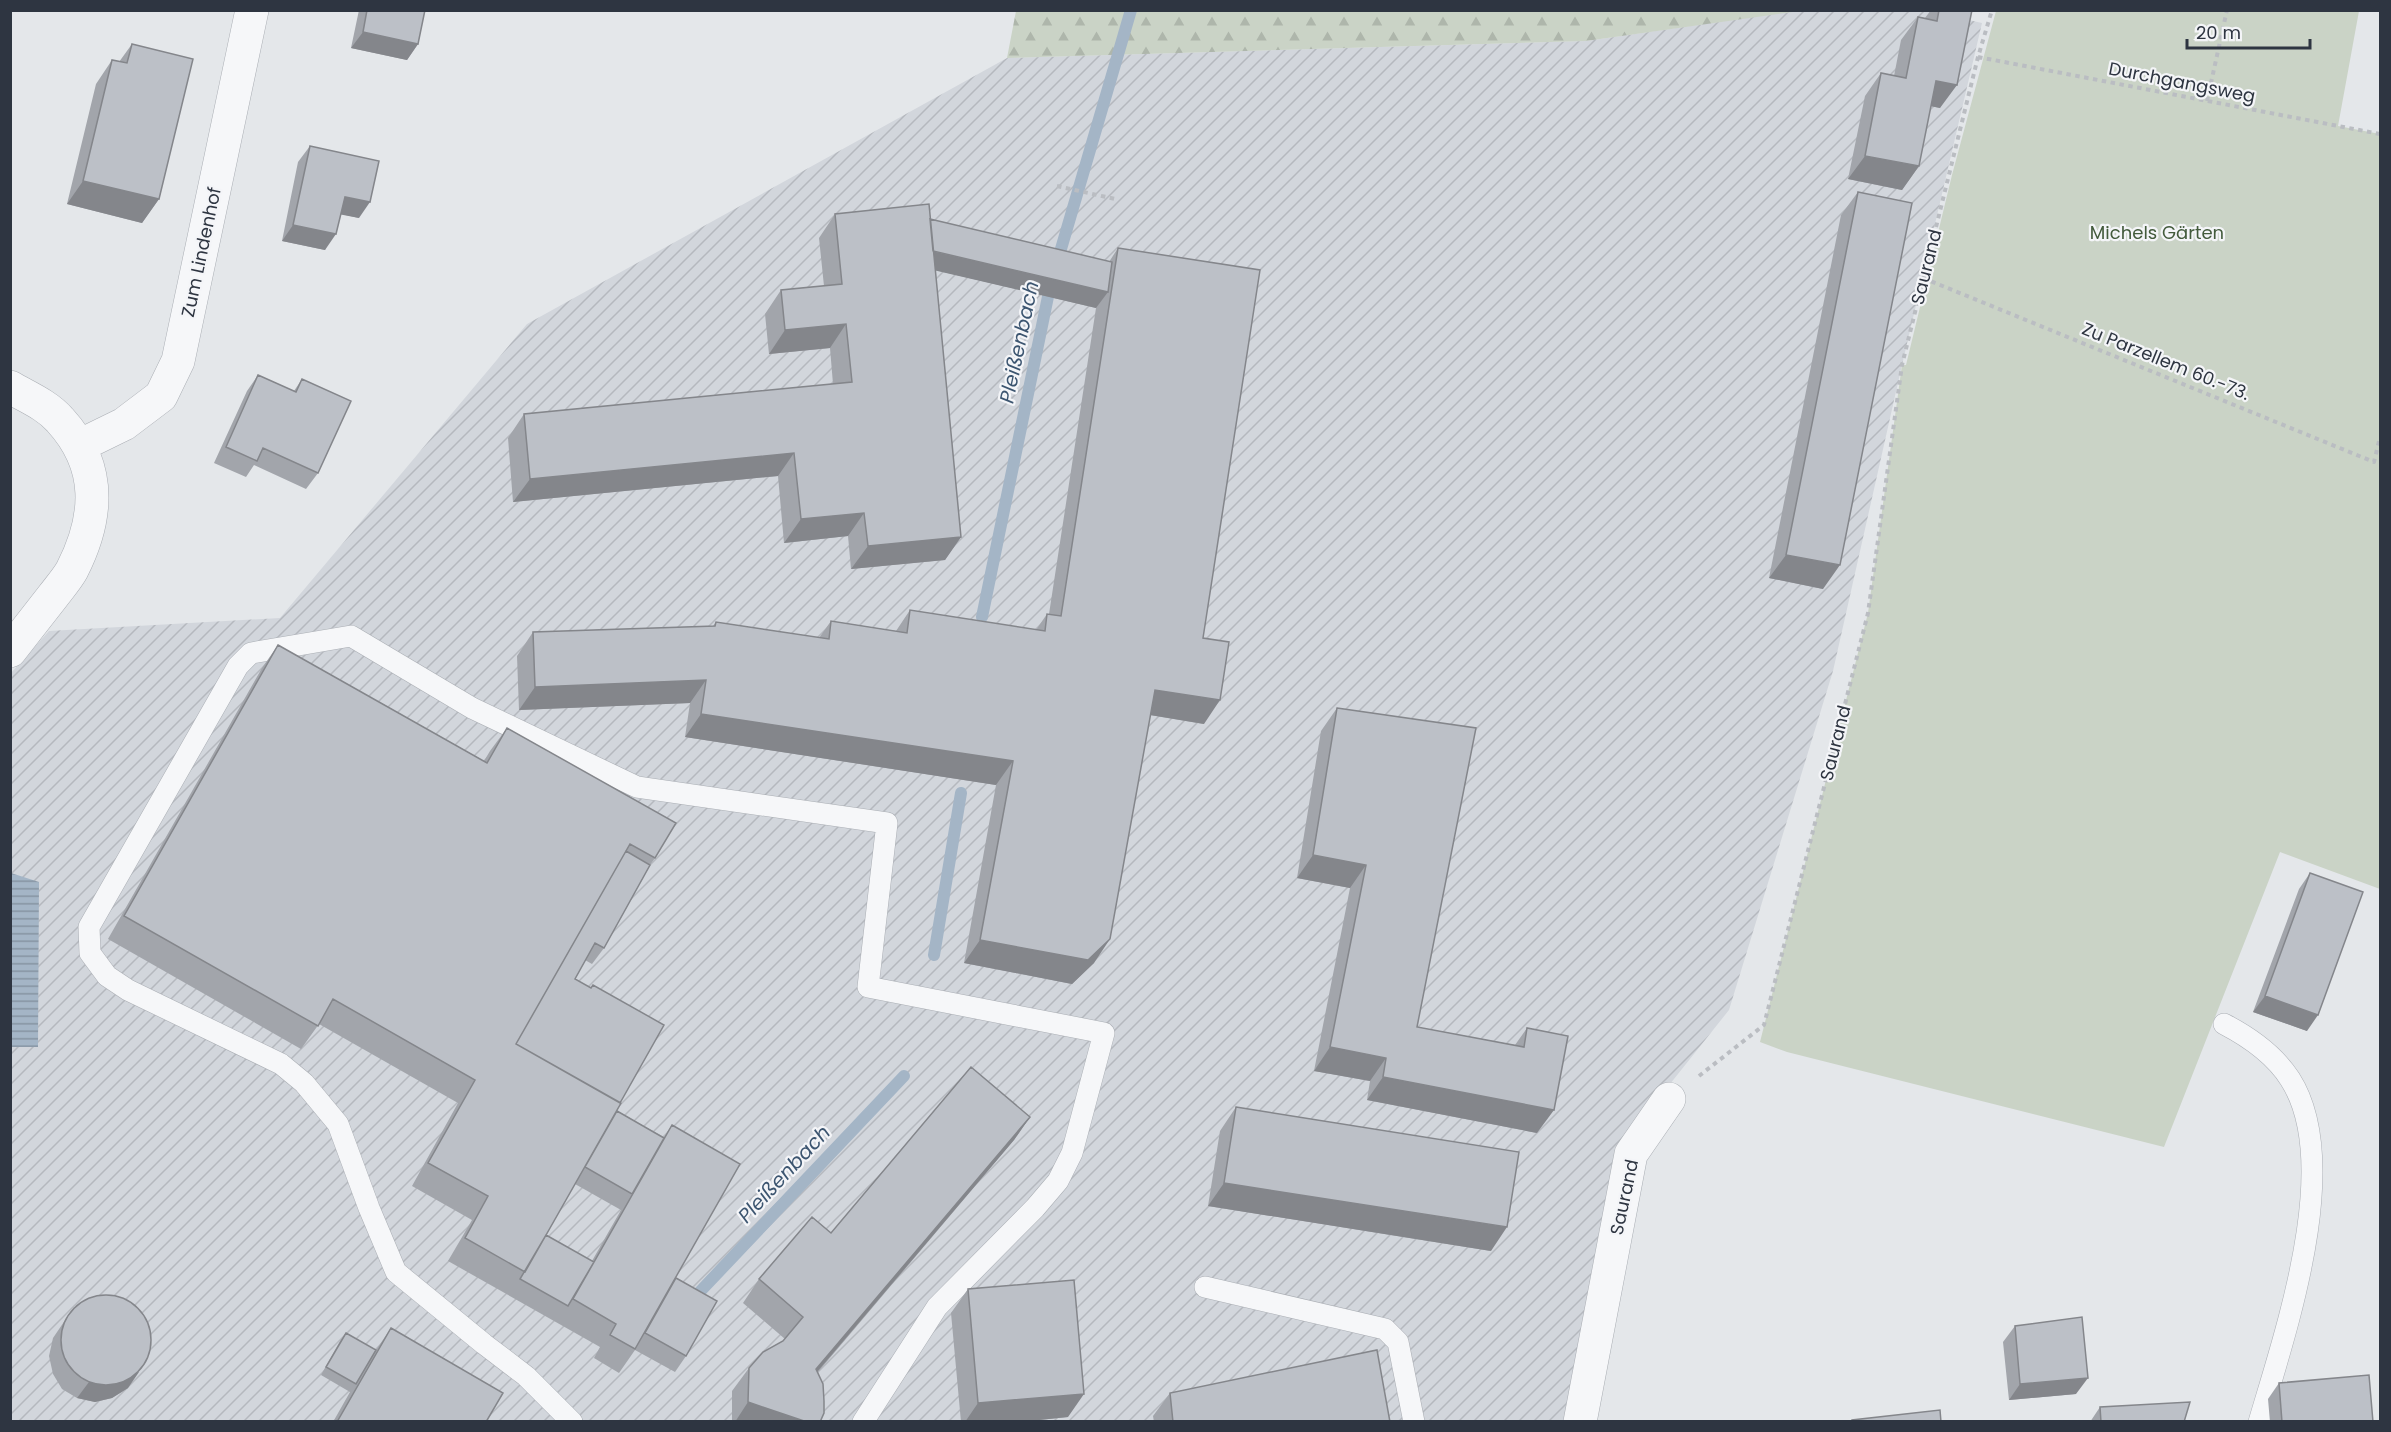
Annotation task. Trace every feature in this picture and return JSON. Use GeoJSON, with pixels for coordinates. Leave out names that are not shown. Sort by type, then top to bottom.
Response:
{"type":"FeatureCollection","features":[{"type":"Feature","properties":{"kind":"street","name":"Zum Lindenhof"},"geometry":{"type":"LineString","coordinates":[[80,446],[124,424],[161,396],[178,361],[252,10]]}},
{"type":"Feature","properties":{"kind":"street"},"geometry":{"type":"LineString","coordinates":[[10,387],[41,404],[60,419],[80,446],[89,468],[93,501],[88,531],[71,572],[10,651]]}},
{"type":"Feature","properties":{"kind":"street","name":"Saurand"},"geometry":{"type":"LineString","coordinates":[[1580,1422],[1631,1154],[1669,1099]]}},
{"type":"Feature","properties":{"kind":"lane"},"geometry":{"type":"LineString","coordinates":[[572,1422],[526,1376],[483,1344],[396,1272],[338,1124],[304,1083],[281,1064],[128,990],[107,976],[90,953],[89,927],[238,666],[251,652],[351,636],[472,708],[637,787],[887,823],[868,987],[1104,1033],[1072,1153],[1058,1181],[1035,1208],[937,1307],[863,1422]]}},
{"type":"Feature","properties":{"kind":"lane"},"geometry":{"type":"LineString","coordinates":[[2224,1024],[2249,1037],[2274,1060],[2290,1080],[2306,1115],[2313,1154],[2307,1241],[2285,1332],[2259,1422]]}},
{"type":"Feature","properties":{"kind":"lane"},"geometry":{"type":"LineString","coordinates":[[1204,1287],[1384,1329],[1398,1342],[1414,1422]]}},
{"type":"Feature","properties":{"kind":"path","name":"Saurand"},"geometry":{"type":"LineString","coordinates":[[1669,1099],[1764,1025],[1868,613],[1902,365],[1978,57],[1992,10]]}},
{"type":"Feature","properties":{"kind":"path"},"geometry":{"type":"LineString","coordinates":[[2206,101],[2227,10]]}},
{"type":"Feature","properties":{"kind":"path","name":"Durchgangsweg"},"geometry":{"type":"LineString","coordinates":[[1978,57],[2380,134]]}},
{"type":"Feature","properties":{"kind":"path"},"geometry":{"type":"LineString","coordinates":[[1057,186],[1115,199]]}},
{"type":"Feature","properties":{"kind":"path","name":"Zu Parzellem 60.-73."},"geometry":{"type":"LineString","coordinates":[[1923,277],[2374,462],[2380,437]]}},
{"type":"Feature","properties":{"kind":"shaded area"},"geometry":{"type":"Polygon","coordinates":[[[1800,10],[1929,11],[1982,23],[1833,671],[1729,1010],[1619,1148],[1568,1421],[11,1422],[10,674],[49,631],[280,618],[527,324],[1007,58],[1586,41],[1800,10]]]}},
{"type":"Feature","properties":{"kind":"green space"},"geometry":{"type":"Polygon","coordinates":[[[1016,10],[1800,11],[1586,41],[1007,58],[1016,10]]]}},
{"type":"Feature","properties":{"kind":"green space","name":"Michels Gärten"},"geometry":{"type":"Polygon","coordinates":[[[1996,11],[2359,11],[2338,126],[2380,134],[2380,889],[2280,852],[2164,1147],[1787,1052],[1760,1042],[1868,613],[1902,365],[1906,365],[1952,175],[1996,11]]]}},
{"type":"Feature","properties":{"kind":"water"},"geometry":{"type":"Polygon","coordinates":[[[11,873],[39,882],[38,1047],[11,1047],[11,873]]]}},
{"type":"Feature","properties":{"kind":"building"},"geometry":{"type":"Polygon","coordinates":[[[367,10],[425,10],[418,44],[363,32],[367,10]]]}},
{"type":"Feature","properties":{"kind":"building"},"geometry":{"type":"Polygon","coordinates":[[[1939,10],[1972,10],[1957,85],[1936,81],[1919,166],[1865,156],[1881,73],[1906,78],[1918,17],[1937,21],[1939,10]]]}},
{"type":"Feature","properties":{"kind":"building"},"geometry":{"type":"Polygon","coordinates":[[[132,44],[193,59],[159,199],[83,181],[112,60],[127,63],[132,44]]]}},
{"type":"Feature","properties":{"kind":"building"},"geometry":{"type":"Polygon","coordinates":[[[310,146],[379,161],[370,202],[345,197],[336,234],[293,225],[310,146]]]}},
{"type":"Feature","properties":{"kind":"building"},"geometry":{"type":"Polygon","coordinates":[[[1858,192],[1912,203],[1840,565],[1786,555],[1858,192]]]}},
{"type":"Feature","properties":{"kind":"building"},"geometry":{"type":"Polygon","coordinates":[[[929,204],[961,537],[868,546],[864,513],[801,519],[794,453],[530,479],[524,414],[852,382],[846,324],[785,330],[781,290],[842,284],[835,214],[929,204]]]}},
{"type":"Feature","properties":{"kind":"building"},"geometry":{"type":"Polygon","coordinates":[[[930,219],[1112,262],[1108,292],[933,251],[930,219]]]}},
{"type":"Feature","properties":{"kind":"building"},"geometry":{"type":"Polygon","coordinates":[[[1118,248],[1260,270],[1203,638],[1229,642],[1220,700],[1155,690],[1110,939],[1088,960],[980,940],[1013,761],[701,714],[706,680],[535,687],[533,632],[715,626],[716,622],[829,639],[831,621],[907,633],[910,610],[1045,631],[1047,614],[1061,616],[1118,248]]]}},
{"type":"Feature","properties":{"kind":"building"},"geometry":{"type":"Polygon","coordinates":[[[258,375],[296,392],[302,379],[351,401],[318,473],[263,448],[257,461],[226,447],[258,375]]]}},
{"type":"Feature","properties":{"kind":"building"},"geometry":{"type":"Polygon","coordinates":[[[278,645],[487,763],[507,728],[676,823],[655,858],[630,844],[516,1044],[621,1103],[525,1272],[465,1238],[488,1196],[428,1163],[475,1080],[333,999],[318,1026],[124,916],[278,645]]]}},
{"type":"Feature","properties":{"kind":"building"},"geometry":{"type":"Polygon","coordinates":[[[1337,708],[1476,728],[1417,1027],[1524,1047],[1527,1028],[1568,1036],[1554,1110],[1383,1077],[1386,1058],[1330,1047],[1366,865],[1313,855],[1337,708]]]}},
{"type":"Feature","properties":{"kind":"building"},"geometry":{"type":"Polygon","coordinates":[[[626,851],[650,865],[604,948],[595,943],[575,979],[591,988],[593,985],[664,1025],[620,1103],[516,1044],[626,851]]]}},
{"type":"Feature","properties":{"kind":"building"},"geometry":{"type":"Polygon","coordinates":[[[2310,873],[2363,892],[2318,1015],[2265,996],[2310,873]]]}},
{"type":"Feature","properties":{"kind":"building"},"geometry":{"type":"Polygon","coordinates":[[[971,1067],[1030,1117],[816,1369],[823,1384],[824,1413],[820,1422],[807,1422],[748,1402],[749,1368],[763,1352],[783,1341],[803,1317],[759,1279],[812,1217],[831,1233],[971,1067]]]}},
{"type":"Feature","properties":{"kind":"building"},"geometry":{"type":"Polygon","coordinates":[[[1236,1107],[1519,1152],[1507,1227],[1224,1183],[1236,1107]]]}},
{"type":"Feature","properties":{"kind":"building"},"geometry":{"type":"Polygon","coordinates":[[[617,1111],[664,1138],[632,1194],[585,1167],[617,1111]]]}},
{"type":"Feature","properties":{"kind":"building"},"geometry":{"type":"Polygon","coordinates":[[[672,1125],[740,1164],[635,1349],[610,1335],[616,1324],[573,1299],[672,1125]]]}},
{"type":"Feature","properties":{"kind":"building"},"geometry":{"type":"Polygon","coordinates":[[[546,1235],[594,1262],[568,1306],[520,1279],[546,1235]]]}},
{"type":"Feature","properties":{"kind":"building"},"geometry":{"type":"Polygon","coordinates":[[[676,1278],[717,1301],[686,1356],[645,1333],[676,1278]]]}},
{"type":"Feature","properties":{"kind":"building"},"geometry":{"type":"Polygon","coordinates":[[[1074,1280],[1084,1394],[978,1403],[968,1289],[1074,1280]]]}},
{"type":"Feature","properties":{"kind":"building"},"geometry":{"type":"Polygon","coordinates":[[[106,1295],[123,1298],[138,1308],[148,1323],[151,1340],[148,1357],[138,1372],[123,1382],[106,1385],[89,1382],[74,1372],[64,1357],[61,1340],[64,1323],[74,1308],[89,1298],[106,1295]]]}},
{"type":"Feature","properties":{"kind":"building"},"geometry":{"type":"Polygon","coordinates":[[[2082,1317],[2088,1378],[2020,1384],[2015,1326],[2082,1317]]]}},
{"type":"Feature","properties":{"kind":"building"},"geometry":{"type":"Polygon","coordinates":[[[391,1328],[503,1393],[486,1422],[337,1422],[391,1328]]]}},
{"type":"Feature","properties":{"kind":"building"},"geometry":{"type":"Polygon","coordinates":[[[346,1333],[376,1350],[356,1384],[326,1367],[346,1333]]]}},
{"type":"Feature","properties":{"kind":"building"},"geometry":{"type":"Polygon","coordinates":[[[1377,1350],[1390,1422],[1173,1422],[1170,1393],[1377,1350]]]}},
{"type":"Feature","properties":{"kind":"building"},"geometry":{"type":"Polygon","coordinates":[[[2369,1375],[2373,1422],[2282,1422],[2279,1383],[2369,1375]]]}},
{"type":"Feature","properties":{"kind":"building"},"geometry":{"type":"Polygon","coordinates":[[[2190,1402],[2184,1422],[2101,1422],[2100,1407],[2190,1402]]]}},
{"type":"Feature","properties":{"kind":"building"},"geometry":{"type":"Polygon","coordinates":[[[1940,1410],[1941,1422],[1852,1422],[1852,1420],[1940,1410]]]}},
{"type":"Feature","properties":{"kind":"waterway","name":"Pleißenbach"},"geometry":{"type":"LineString","coordinates":[[1056,266],[1131,10]]}},
{"type":"Feature","properties":{"kind":"waterway","name":"Pleißenbach"},"geometry":{"type":"LineString","coordinates":[[982,617],[1051,282]]}},
{"type":"Feature","properties":{"kind":"waterway","name":"Pleißenbach"},"geometry":{"type":"LineString","coordinates":[[934,955],[961,793]]}},
{"type":"Feature","properties":{"kind":"waterway","name":"Pleißenbach"},"geometry":{"type":"LineString","coordinates":[[693,1299],[904,1076]]}}]}
